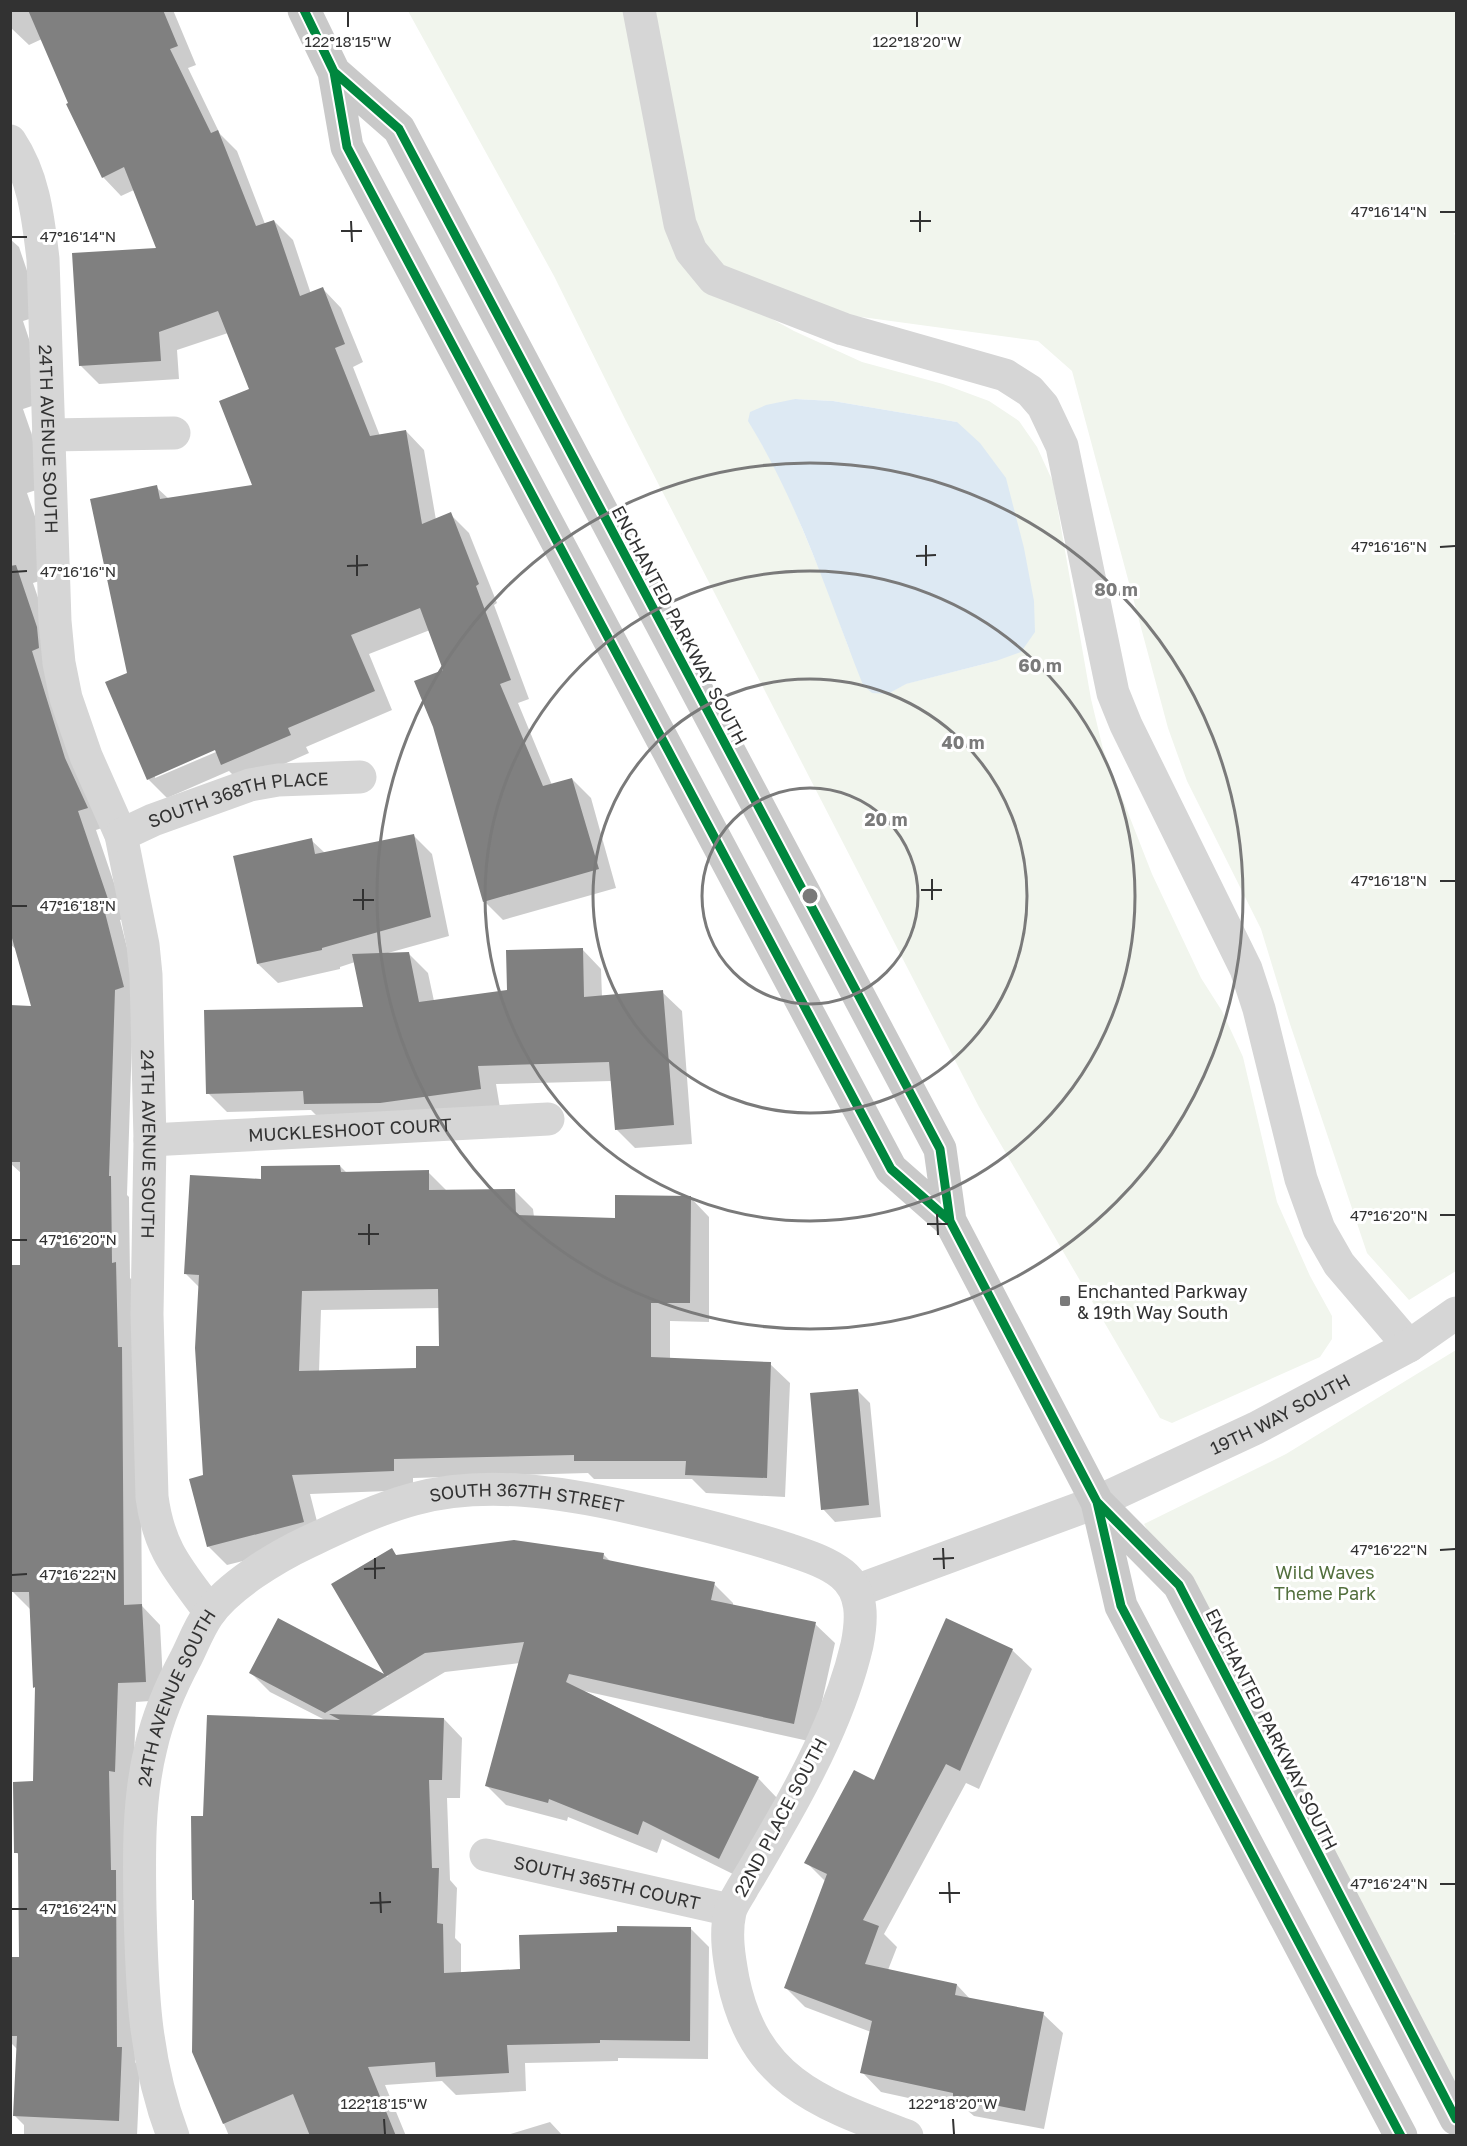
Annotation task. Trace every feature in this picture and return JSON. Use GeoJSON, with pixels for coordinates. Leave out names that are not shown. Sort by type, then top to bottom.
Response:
{"type":"FeatureCollection","features":[{"type":"Feature","properties":{"kind":"main road","name":"ENCHANTED PARKWAY SOUTH"},"geometry":{"type":"LineString","coordinates":[[304,10],[334,72],[347,147],[891,1169],[950,1221]]}},
{"type":"Feature","properties":{"kind":"main road","name":"ENCHANTED PARKWAY SOUTH"},"geometry":{"type":"LineString","coordinates":[[334,72],[399,129],[940,1149],[950,1221],[1097,1502],[1122,1606],[1401,2136]]}},
{"type":"Feature","properties":{"kind":"main road","name":"ENCHANTED PARKWAY SOUTH"},"geometry":{"type":"LineString","coordinates":[[1097,1502],[1179,1585],[1456,2119]]}},
{"type":"Feature","properties":{"kind":"street"},"geometry":{"type":"LineString","coordinates":[[639,10],[680,224],[691,251],[714,279],[843,329],[1005,375],[1030,391],[1043,406],[1062,446],[1113,693],[1126,725],[1246,969],[1259,1009],[1301,1179],[1319,1229],[1339,1264],[1409,1346]]}},
{"type":"Feature","properties":{"kind":"street","name":"24TH AVENUE SOUTH"},"geometry":{"type":"LineString","coordinates":[[10,141],[22,158],[30,178],[39,223],[45,305],[55,621],[62,680],[71,716],[86,756],[121,835],[143,945],[146,975],[150,1140],[147,1314],[152,1497],[156,1524],[171,1559],[210,1612],[175,1680],[158,1722],[147,1763],[141,1823],[141,1928],[146,2026],[153,2077],[173,2136]]}},
{"type":"Feature","properties":{"kind":"street"},"geometry":{"type":"LineString","coordinates":[[48,435],[174,433]]}},
{"type":"Feature","properties":{"kind":"street","name":"SOUTH 368TH PLACE"},"geometry":{"type":"LineString","coordinates":[[121,835],[153,820],[250,785],[278,780],[360,777]]}},
{"type":"Feature","properties":{"kind":"street","name":"MUCKLESHOOT COURT"},"geometry":{"type":"LineString","coordinates":[[150,1140],[549,1119]]}},
{"type":"Feature","properties":{"kind":"street","name":"19TH WAY SOUTH"},"geometry":{"type":"LineString","coordinates":[[856,1591],[1097,1502],[1256,1428],[1409,1346],[1456,1313]]}},
{"type":"Feature","properties":{"kind":"street","name":"SOUTH 367TH STREET"},"geometry":{"type":"LineString","coordinates":[[210,1612],[238,1585],[281,1555],[373,1512],[417,1498],[461,1491],[494,1489],[608,1502],[723,1530],[827,1564],[845,1576],[856,1591]]}},
{"type":"Feature","properties":{"kind":"street","name":"22ND PLACE SOUTH"},"geometry":{"type":"LineString","coordinates":[[856,1591],[860,1611],[859,1631],[854,1654],[834,1713],[800,1789],[730,1910],[728,1942],[738,2001],[763,2055],[803,2091],[862,2120],[907,2136]]}},
{"type":"Feature","properties":{"kind":"street","name":"SOUTH 365TH COURT"},"geometry":{"type":"LineString","coordinates":[[486,1856],[730,1910]]}},
{"type":"Feature","properties":{"kind":"green space"},"geometry":{"type":"Polygon","coordinates":[[[408,11],[1456,11],[1456,232],[1454,233],[1456,238],[1456,1271],[1409,1300],[1367,1253],[1290,1024],[1261,929],[1187,781],[1168,728],[1072,371],[1038,341],[737,300],[794,331],[862,362],[943,384],[989,401],[1019,421],[1037,447],[1053,482],[1091,699],[1103,749],[1152,874],[1201,978],[1222,1011],[1243,1057],[1277,1202],[1310,1276],[1332,1316],[1332,1339],[1320,1357],[1172,1423],[1160,1418],[979,1107],[625,419],[554,276],[408,11]],[[795,399],[749,421],[783,482],[829,593],[849,649],[888,694],[905,684],[996,661],[957,422],[833,401],[795,399]]]}},
{"type":"Feature","properties":{"kind":"green space","name":"Wild Waves Theme Park"},"geometry":{"type":"Polygon","coordinates":[[[1456,1350],[1456,2097],[1144,1524],[1286,1454],[1456,1350]]]}},
{"type":"Feature","properties":{"kind":"shaded area"},"geometry":{"type":"Polygon","coordinates":[[[795,399],[833,401],[957,422],[980,443],[1006,478],[1024,548],[1034,601],[1035,632],[1021,652],[996,661],[906,684],[888,694],[872,693],[863,685],[798,518],[748,421],[750,412],[766,405],[795,399]]]}},
{"type":"Feature","properties":{"kind":"building"},"geometry":{"type":"Polygon","coordinates":[[[28,10],[163,10],[178,46],[170,49],[211,133],[218,130],[256,226],[274,220],[300,296],[323,287],[345,344],[335,348],[370,436],[406,430],[422,524],[451,512],[479,584],[476,586],[511,680],[500,684],[543,786],[572,778],[599,869],[483,902],[433,727],[414,681],[443,670],[420,608],[351,635],[375,691],[288,728],[291,735],[221,765],[215,750],[147,780],[105,682],[127,673],[90,499],[157,485],[160,499],[252,485],[219,401],[249,389],[218,311],[159,332],[161,361],[79,366],[72,253],[156,248],[124,167],[102,178],[66,104],[68,103],[28,10]]]}},
{"type":"Feature","properties":{"kind":"building"},"geometry":{"type":"Polygon","coordinates":[[[16,565],[37,627],[39,648],[32,651],[65,758],[88,808],[78,811],[108,899],[102,901],[124,987],[115,990],[109,1176],[111,1176],[112,1263],[116,1262],[118,1347],[122,1347],[124,1605],[142,1604],[146,1682],[118,1683],[115,1772],[109,1771],[111,1870],[116,1870],[117,2047],[122,2047],[119,2121],[13,2116],[17,2036],[10,2036],[10,1957],[19,1957],[18,1853],[14,1853],[13,1782],[33,1781],[35,1687],[33,1688],[29,1592],[10,1592],[10,1265],[20,1265],[20,1162],[10,1162],[10,1005],[31,1006],[10,931],[10,566],[16,565]]]}},
{"type":"Feature","properties":{"kind":"building"},"geometry":{"type":"Polygon","coordinates":[[[414,834],[431,917],[322,948],[322,950],[257,964],[233,856],[312,838],[315,854],[414,834]]]}},
{"type":"Feature","properties":{"kind":"building"},"geometry":{"type":"Polygon","coordinates":[[[583,948],[584,997],[663,990],[674,1125],[615,1130],[609,1062],[478,1066],[481,1089],[380,1103],[304,1104],[303,1091],[206,1094],[204,1010],[363,1007],[352,954],[409,952],[419,1002],[507,990],[506,950],[583,948]]]}},
{"type":"Feature","properties":{"kind":"building"},"geometry":{"type":"Polygon","coordinates":[[[340,1165],[341,1172],[429,1170],[429,1190],[515,1189],[516,1215],[615,1218],[615,1195],[691,1196],[690,1303],[651,1303],[651,1357],[771,1362],[767,1478],[685,1475],[686,1461],[574,1461],[574,1455],[394,1459],[394,1471],[292,1475],[304,1522],[207,1547],[189,1479],[203,1475],[195,1348],[199,1275],[184,1274],[190,1175],[261,1179],[261,1166],[340,1165]],[[438,1289],[302,1291],[299,1371],[416,1368],[416,1346],[439,1346],[438,1289]]]}},
{"type":"Feature","properties":{"kind":"building"},"geometry":{"type":"Polygon","coordinates":[[[858,1389],[869,1505],[821,1510],[810,1393],[858,1389]]]}},
{"type":"Feature","properties":{"kind":"building"},"geometry":{"type":"Polygon","coordinates":[[[514,1540],[604,1553],[603,1559],[715,1582],[711,1600],[816,1622],[794,1724],[569,1674],[566,1682],[759,1777],[719,1859],[643,1821],[638,1835],[549,1799],[548,1803],[485,1786],[524,1642],[425,1653],[325,1713],[249,1673],[278,1618],[384,1674],[331,1584],[392,1548],[396,1555],[514,1540]]]}},
{"type":"Feature","properties":{"kind":"building"},"geometry":{"type":"Polygon","coordinates":[[[946,1618],[1013,1649],[960,1771],[946,1764],[863,1920],[879,1926],[865,1964],[957,1984],[955,1995],[1044,2012],[1025,2111],[953,2097],[953,2093],[860,2073],[872,2021],[784,1988],[827,1874],[804,1863],[854,1770],[874,1780],[946,1618]]]}},
{"type":"Feature","properties":{"kind":"building"},"geometry":{"type":"Polygon","coordinates":[[[329,1714],[444,1718],[442,1780],[429,1780],[432,1868],[439,1868],[437,1923],[443,1924],[444,1973],[520,1969],[519,1935],[617,1932],[617,1926],[691,1927],[690,2041],[600,2040],[600,2043],[507,2045],[509,2073],[436,2077],[435,2062],[368,2067],[396,2136],[310,2136],[293,2094],[223,2124],[192,2052],[194,1900],[192,1900],[191,1816],[203,1816],[207,1715],[340,1720],[329,1714]]]}},
{"type":"Feature","properties":{"kind":"cycle path"},"geometry":{"type":"LineString","coordinates":[[304,10],[334,72],[347,147],[891,1169],[950,1221]]}},
{"type":"Feature","properties":{"kind":"cycle path"},"geometry":{"type":"LineString","coordinates":[[334,72],[399,129],[940,1149],[950,1221],[1097,1502],[1121,1606],[1401,2136]]}},
{"type":"Feature","properties":{"kind":"cycle path"},"geometry":{"type":"LineString","coordinates":[[1097,1502],[1179,1585],[1456,2119]]}},
{"type":"Feature","properties":{"kind":"place","name":"Enchanted Parkway & 19th Way South"},"geometry":{"type":"Point","coordinates":[1065,1301]}}]}
